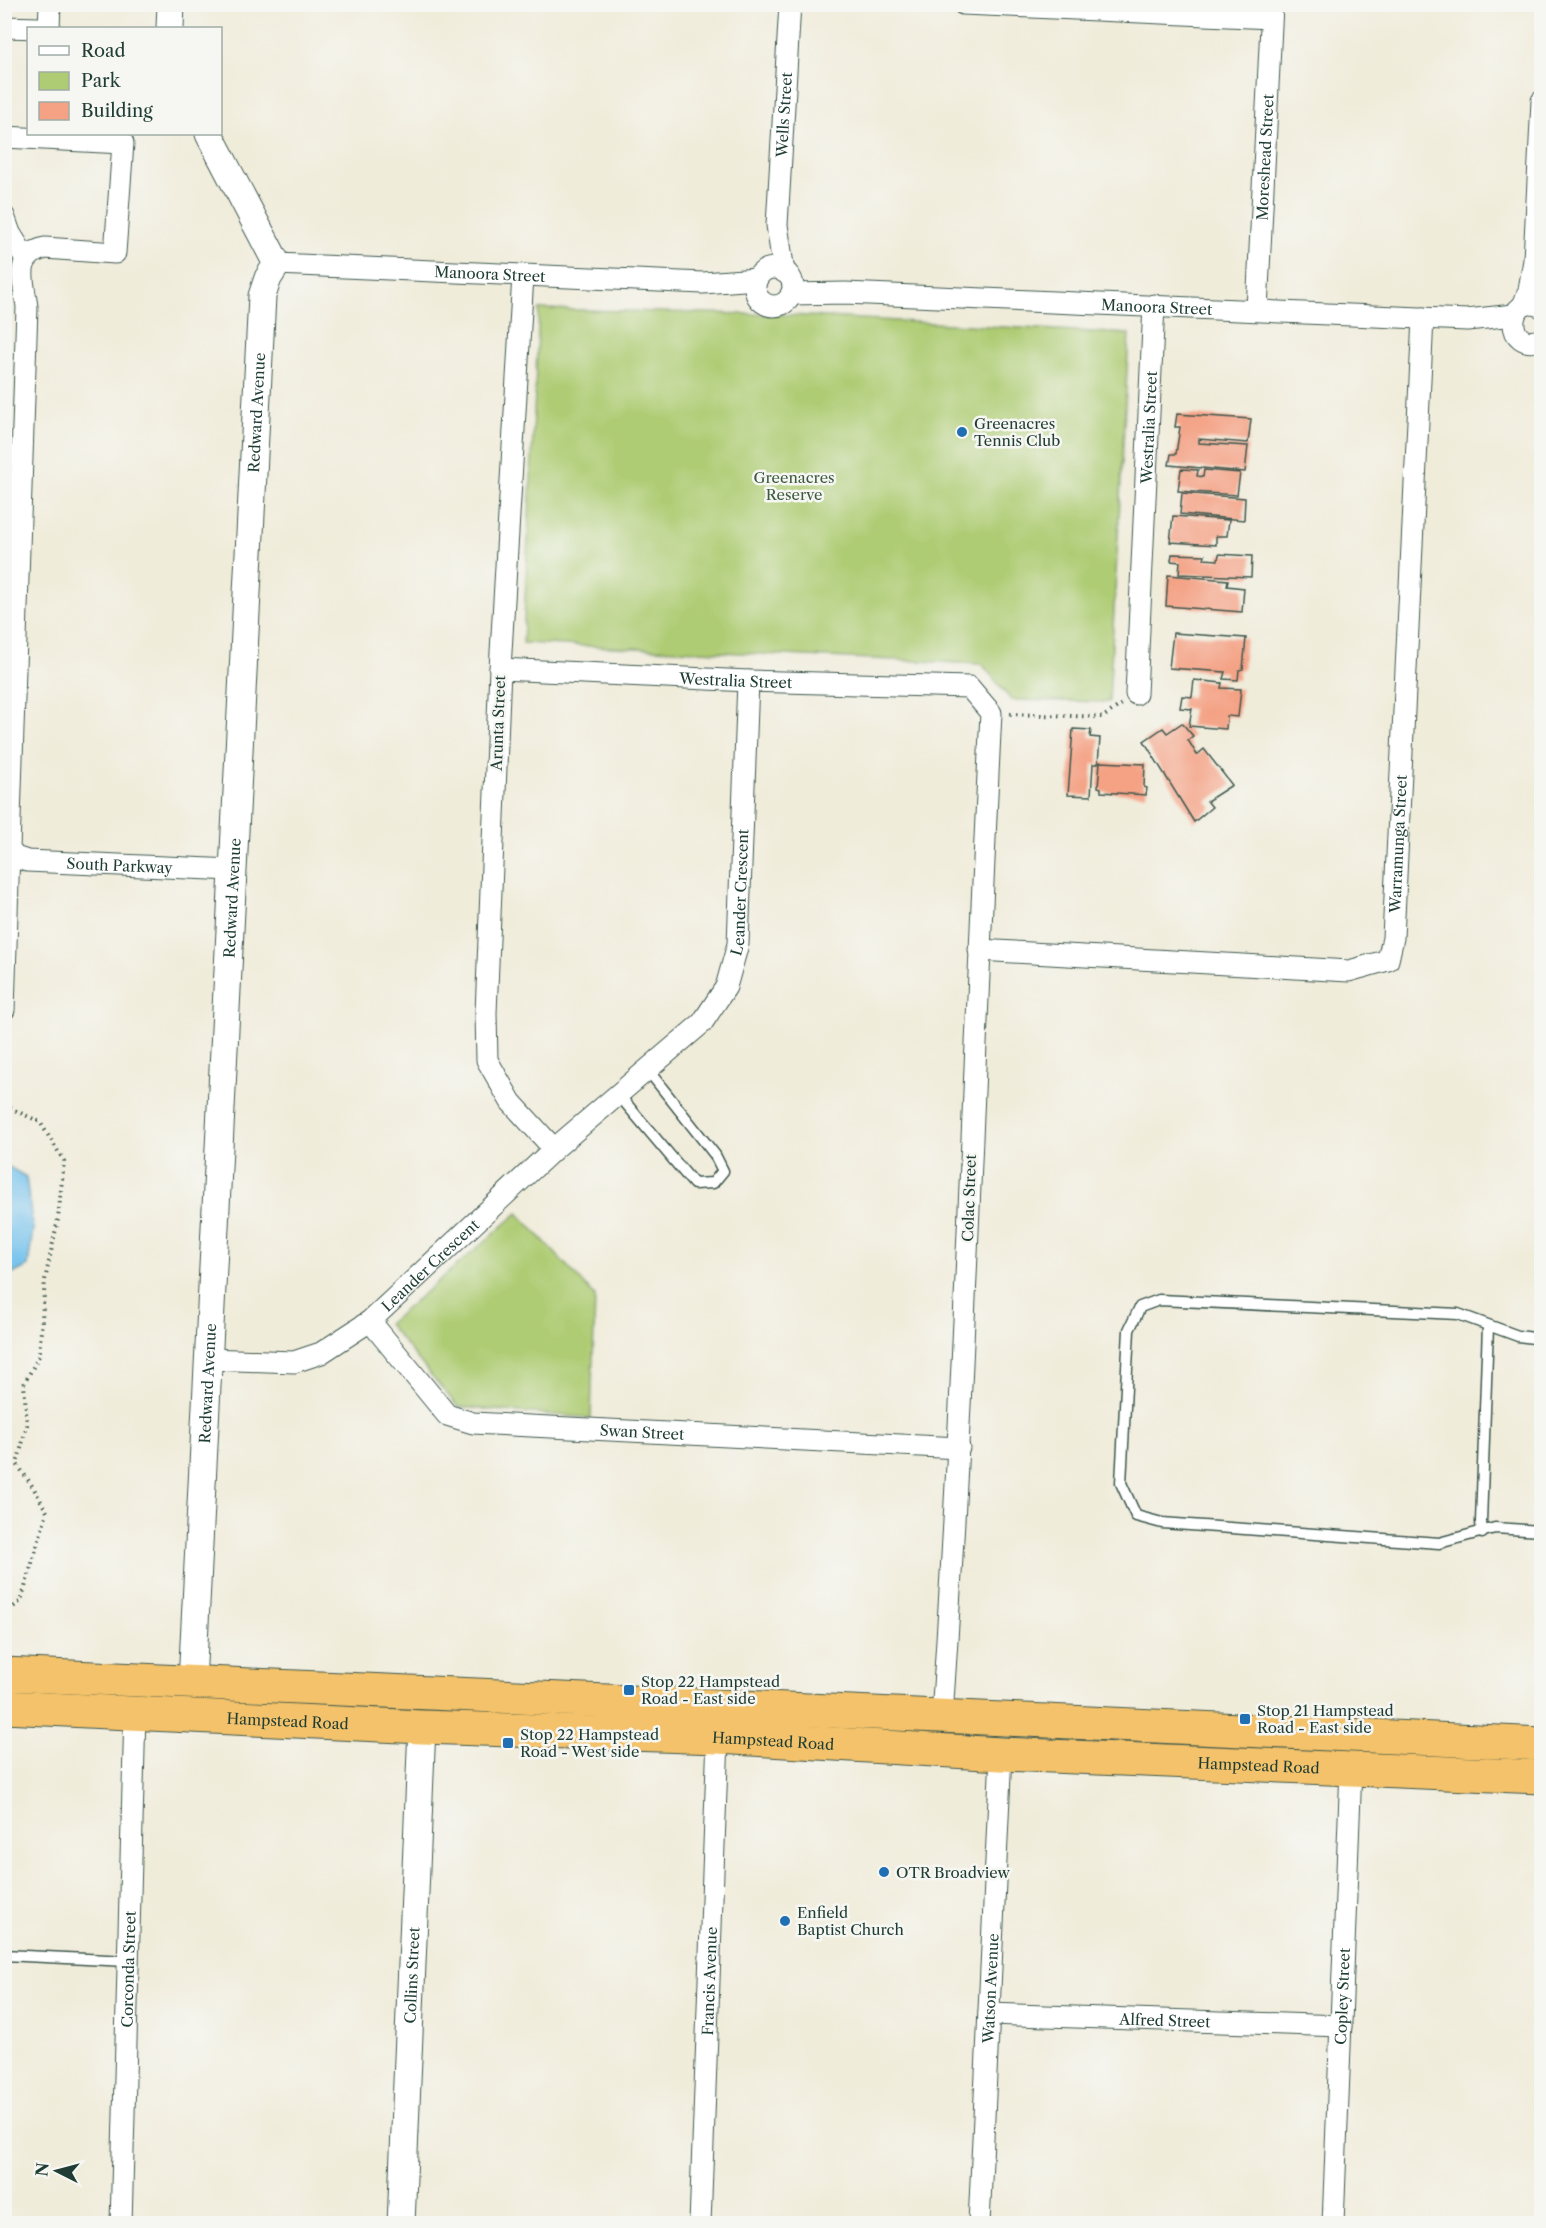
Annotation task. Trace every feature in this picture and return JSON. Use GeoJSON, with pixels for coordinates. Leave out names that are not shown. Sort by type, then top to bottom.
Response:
{"type":"FeatureCollection","features":[{"type":"Feature","properties":{"kind":"highway"},"geometry":{"type":"LineString","coordinates":[[4,1674],[424,1695],[722,1705],[1542,1744]]}},
{"type":"Feature","properties":{"kind":"highway"},"geometry":{"type":"LineString","coordinates":[[135,1713],[136,1680]]}},
{"type":"Feature","properties":{"kind":"highway"},"geometry":{"type":"LineString","coordinates":[[190,1716],[192,1683]]}},
{"type":"Feature","properties":{"kind":"highway"},"geometry":{"type":"LineString","coordinates":[[422,1727],[424,1695]]}},
{"type":"Feature","properties":{"kind":"highway"},"geometry":{"type":"LineString","coordinates":[[718,1737],[722,1705]]}},
{"type":"Feature","properties":{"kind":"highway","name":"Hampstead Road"},"geometry":{"type":"LineString","coordinates":[[4,1707],[422,1727],[718,1737],[1001,1754],[1542,1777]]}},
{"type":"Feature","properties":{"kind":"highway"},"geometry":{"type":"LineString","coordinates":[[940,1749],[942,1716]]}},
{"type":"Feature","properties":{"kind":"highway"},"geometry":{"type":"LineString","coordinates":[[1001,1754],[1002,1719]]}},
{"type":"Feature","properties":{"kind":"highway"},"geometry":{"type":"LineString","coordinates":[[1351,1769],[1352,1734]]}},
{"type":"Feature","properties":{"kind":"street"},"geometry":{"type":"LineString","coordinates":[[49,27],[50,4]]}},
{"type":"Feature","properties":{"kind":"street"},"geometry":{"type":"LineString","coordinates":[[170,27],[171,4]]}},
{"type":"Feature","properties":{"kind":"street","name":"Wells Street"},"geometry":{"type":"LineString","coordinates":[[774,281],[790,4]]}},
{"type":"Feature","properties":{"kind":"street"},"geometry":{"type":"LineString","coordinates":[[963,4],[1271,11]]}},
{"type":"Feature","properties":{"kind":"street","name":"Moreshead Street"},"geometry":{"type":"LineString","coordinates":[[1257,310],[1271,11]]}},
{"type":"Feature","properties":{"kind":"street"},"geometry":{"type":"LineString","coordinates":[[4,27],[27,28]]}},
{"type":"Feature","properties":{"kind":"street"},"geometry":{"type":"LineString","coordinates":[[1527,312],[1534,260],[1542,101]]}},
{"type":"Feature","properties":{"kind":"street"},"geometry":{"type":"LineString","coordinates":[[210,135],[277,264]]}},
{"type":"Feature","properties":{"kind":"street"},"geometry":{"type":"LineString","coordinates":[[4,137],[123,143],[115,253],[45,248],[35,250],[26,259],[22,273],[27,307],[4,1010]]}},
{"type":"Feature","properties":{"kind":"street"},"geometry":{"type":"LineString","coordinates":[[4,216],[10,233],[26,259]]}},
{"type":"Feature","properties":{"kind":"street","name":"Manoora Street"},"geometry":{"type":"LineString","coordinates":[[277,264],[703,283],[774,281],[845,292],[1467,320],[1527,312],[1525,341],[1542,339]]}},
{"type":"Feature","properties":{"kind":"street","name":"Redward Avenue"},"geometry":{"type":"LineString","coordinates":[[192,1683],[262,296],[268,278],[277,264]]}},
{"type":"Feature","properties":{"kind":"street","name":"Arunta Street"},"geometry":{"type":"LineString","coordinates":[[523,275],[500,669],[486,1013],[487,1060],[511,1102],[554,1149]]}},
{"type":"Feature","properties":{"kind":"street","name":"Westralia Street"},"geometry":{"type":"LineString","coordinates":[[1136,694],[1154,305]]}},
{"type":"Feature","properties":{"kind":"street","name":"Warramunga Street"},"geometry":{"type":"LineString","coordinates":[[979,950],[1349,971],[1388,960],[1393,938],[1423,318]]}},
{"type":"Feature","properties":{"kind":"street","name":"Westralia Street"},"geometry":{"type":"LineString","coordinates":[[500,669],[748,681],[969,687],[991,714]]}},
{"type":"Feature","properties":{"kind":"street","name":"Leander Crescent"},"geometry":{"type":"LineString","coordinates":[[208,1359],[294,1362],[321,1353],[370,1321],[554,1149],[702,1023],[726,987],[738,944],[748,681]]}},
{"type":"Feature","properties":{"kind":"street","name":"Colac Street"},"geometry":{"type":"LineString","coordinates":[[942,1716],[959,1448],[991,714]]}},
{"type":"Feature","properties":{"kind":"street","name":"South Parkway"},"geometry":{"type":"LineString","coordinates":[[9,849],[15,857],[27,861],[234,870]]}},
{"type":"Feature","properties":{"kind":"street","name":"Swan Street"},"geometry":{"type":"LineString","coordinates":[[370,1321],[447,1415],[473,1423],[959,1448]]}},
{"type":"Feature","properties":{"kind":"street","name":"Corconda Street"},"geometry":{"type":"LineString","coordinates":[[121,2223],[135,1713]]}},
{"type":"Feature","properties":{"kind":"street","name":"Collins Street"},"geometry":{"type":"LineString","coordinates":[[401,2223],[422,1727]]}},
{"type":"Feature","properties":{"kind":"street","name":"Francis Avenue"},"geometry":{"type":"LineString","coordinates":[[700,2223],[718,1737]]}},
{"type":"Feature","properties":{"kind":"street","name":"Watson Avenue"},"geometry":{"type":"LineString","coordinates":[[980,2223],[1001,1754]]}},
{"type":"Feature","properties":{"kind":"street","name":"Copley Street"},"geometry":{"type":"LineString","coordinates":[[1333,2223],[1351,1769]]}},
{"type":"Feature","properties":{"kind":"street","name":"Alfred Street"},"geometry":{"type":"LineString","coordinates":[[989,2014],[1341,2026]]}},
{"type":"Feature","properties":{"kind":"lane"},"geometry":{"type":"LineString","coordinates":[[618,1094],[694,1184],[713,1183],[723,1171],[715,1155],[648,1069]]}},
{"type":"Feature","properties":{"kind":"lane"},"geometry":{"type":"LineString","coordinates":[[1542,1339],[1518,1336],[1458,1314],[1159,1300],[1140,1307],[1130,1330],[1121,1483],[1136,1516],[1162,1523],[1439,1543],[1495,1528],[1542,1531]]}},
{"type":"Feature","properties":{"kind":"lane"},"geometry":{"type":"LineString","coordinates":[[1482,1533],[1488,1326]]}},
{"type":"Feature","properties":{"kind":"lane"},"geometry":{"type":"LineString","coordinates":[[4,1955],[128,1961]]}},
{"type":"Feature","properties":{"kind":"path"},"geometry":{"type":"LineString","coordinates":[[991,714],[1103,717],[1136,694]]}},
{"type":"Feature","properties":{"kind":"path"},"geometry":{"type":"LineString","coordinates":[[4,1108],[10,1108],[40,1122],[64,1161],[58,1219],[45,1280],[39,1356],[24,1384],[27,1425],[17,1464],[47,1512],[21,1601],[4,1614]]}},
{"type":"Feature","properties":{"kind":"green space","name":"Greenacres Reserve"},"geometry":{"type":"Polygon","coordinates":[[[539,309],[791,315],[1129,334],[1109,702],[1011,700],[982,664],[523,643],[539,309]]]}},
{"type":"Feature","properties":{"kind":"green space"},"geometry":{"type":"Polygon","coordinates":[[[518,1213],[595,1296],[591,1418],[458,1407],[388,1324],[518,1213]]]}},
{"type":"Feature","properties":{"kind":"water"},"geometry":{"type":"Polygon","coordinates":[[[4,1164],[26,1177],[33,1229],[28,1266],[9,1276],[4,1275],[4,1164]]]}},
{"type":"Feature","properties":{"kind":"building"},"geometry":{"type":"Polygon","coordinates":[[[1177,414],[1251,419],[1248,443],[1199,439],[1199,443],[1248,446],[1245,472],[1169,465],[1171,454],[1176,454],[1180,427],[1175,427],[1177,414]]]}},
{"type":"Feature","properties":{"kind":"building"},"geometry":{"type":"Polygon","coordinates":[[[1181,469],[1198,470],[1197,476],[1203,477],[1204,470],[1240,473],[1237,495],[1178,491],[1181,469]]]}},
{"type":"Feature","properties":{"kind":"building"},"geometry":{"type":"Polygon","coordinates":[[[1182,493],[1245,498],[1244,520],[1180,514],[1182,493]]]}},
{"type":"Feature","properties":{"kind":"building"},"geometry":{"type":"Polygon","coordinates":[[[1173,516],[1229,520],[1227,536],[1216,536],[1216,545],[1170,542],[1173,516]]]}},
{"type":"Feature","properties":{"kind":"building"},"geometry":{"type":"Polygon","coordinates":[[[1172,554],[1205,555],[1204,559],[1218,560],[1219,554],[1252,556],[1251,577],[1179,574],[1180,562],[1171,561],[1172,554]]]}},
{"type":"Feature","properties":{"kind":"building"},"geometry":{"type":"Polygon","coordinates":[[[1168,575],[1228,580],[1227,586],[1244,588],[1242,612],[1166,606],[1168,575]]]}},
{"type":"Feature","properties":{"kind":"building"},"geometry":{"type":"Polygon","coordinates":[[[1173,633],[1246,638],[1243,669],[1239,670],[1238,680],[1223,679],[1225,672],[1169,668],[1173,633]]]}},
{"type":"Feature","properties":{"kind":"building"},"geometry":{"type":"Polygon","coordinates":[[[1194,680],[1222,683],[1221,688],[1241,689],[1238,717],[1227,716],[1226,729],[1189,726],[1192,709],[1180,708],[1182,696],[1192,697],[1194,680]]]}},
{"type":"Feature","properties":{"kind":"building"},"geometry":{"type":"Polygon","coordinates":[[[1182,723],[1193,736],[1188,740],[1197,755],[1204,749],[1232,785],[1207,801],[1212,807],[1194,822],[1144,741],[1163,728],[1167,733],[1182,723]]]}},
{"type":"Feature","properties":{"kind":"building"},"geometry":{"type":"Polygon","coordinates":[[[1073,729],[1091,730],[1090,737],[1100,738],[1098,764],[1093,764],[1091,796],[1068,795],[1073,729]]]}},
{"type":"Feature","properties":{"kind":"building"},"geometry":{"type":"Polygon","coordinates":[[[1100,762],[1145,764],[1146,795],[1101,792],[1101,788],[1098,787],[1100,762]]]}},
{"type":"Feature","properties":{"kind":"place","name":"Greenacres Tennis Club"},"geometry":{"type":"Point","coordinates":[962,432]}},
{"type":"Feature","properties":{"kind":"place","name":"Stop 22 Hampstead Road - East side"},"geometry":{"type":"Point","coordinates":[629,1690]}},
{"type":"Feature","properties":{"kind":"place","name":"Stop 21 Hampstead Road - East side"},"geometry":{"type":"Point","coordinates":[1245,1719]}},
{"type":"Feature","properties":{"kind":"place","name":"Stop 22 Hampstead Road - West side"},"geometry":{"type":"Point","coordinates":[508,1743]}},
{"type":"Feature","properties":{"kind":"place","name":"OTR Broadview"},"geometry":{"type":"Point","coordinates":[884,1872]}},
{"type":"Feature","properties":{"kind":"place","name":"Enfield Baptist Church"},"geometry":{"type":"Point","coordinates":[785,1921]}}]}
